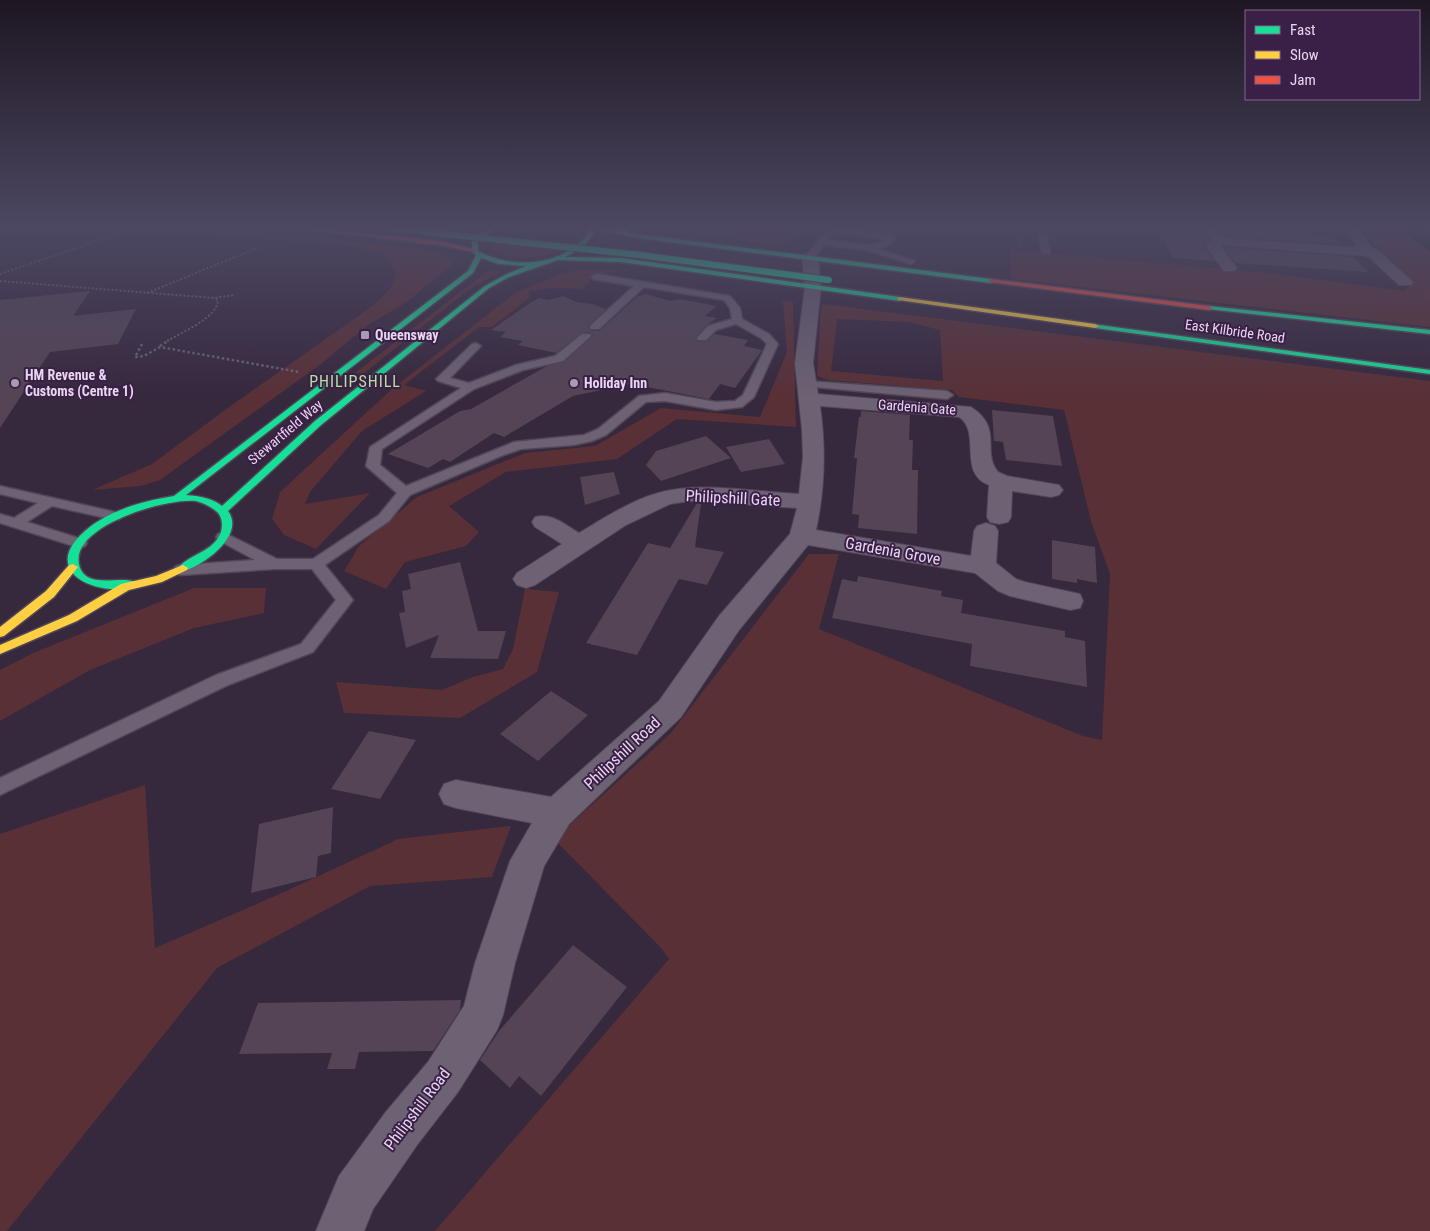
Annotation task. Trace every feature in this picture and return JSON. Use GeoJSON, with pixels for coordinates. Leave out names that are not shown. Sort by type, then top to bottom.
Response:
{"type":"FeatureCollection","features":[{"type":"Feature","properties":{"kind":"main road","name":"Stewartfield Way"},"geometry":{"type":"LineString","coordinates":[[178,498],[250,440],[455,284]]}},
{"type":"Feature","properties":{"kind":"main road","name":"Stewartfield Way"},"geometry":{"type":"LineString","coordinates":[[223,510],[256,476],[371,380],[491,284]]}},
{"type":"Feature","properties":{"kind":"main road"},"geometry":{"type":"LineString","coordinates":[[862,284],[1252,336]]}},
{"type":"Feature","properties":{"kind":"main road","name":"East Kilbride Road"},"geometry":{"type":"LineString","coordinates":[[886,284],[1356,364],[1430,372]]}},
{"type":"Feature","properties":{"kind":"main road","name":"East Kilbride Road"},"geometry":{"type":"LineString","coordinates":[[950,284],[1427,343]]}},
{"type":"Feature","properties":{"kind":"main road","name":"East Kilbride Road"},"geometry":{"type":"LineString","coordinates":[[958,284],[1141,300],[1430,332]]}},
{"type":"Feature","properties":{"kind":"main road"},"geometry":{"type":"LineString","coordinates":[[178,498],[196,499],[212,503],[223,510],[227,518],[227,527],[223,537],[213,549],[199,560],[181,570],[157,579],[132,584],[111,585],[93,583],[80,576],[73,567],[73,556],[80,543],[94,528],[115,516],[142,505],[178,498]]}},
{"type":"Feature","properties":{"kind":"main road"},"geometry":{"type":"LineString","coordinates":[[0,633],[50,594],[73,567]]}},
{"type":"Feature","properties":{"kind":"main road"},"geometry":{"type":"LineString","coordinates":[[0,650],[71,619],[132,584]]}},
{"type":"Feature","properties":{"kind":"street","name":"Philipshill Road"},"geometry":{"type":"LineString","coordinates":[[340,1231],[356,1194],[401,1129],[443,1077],[482,1015],[495,963],[528,861],[557,813],[670,708],[729,622],[802,536],[810,502],[814,457],[813,430],[804,363],[811,284]]}},
{"type":"Feature","properties":{"kind":"street","name":"Gardenia Gate"},"geometry":{"type":"LineString","coordinates":[[807,392],[964,411],[971,414],[979,424],[984,466],[990,476],[1001,482]]}},
{"type":"Feature","properties":{"kind":"street"},"geometry":{"type":"LineString","coordinates":[[983,566],[1001,482],[1051,490]]}},
{"type":"Feature","properties":{"kind":"street","name":"Philipshill Gate"},"geometry":{"type":"LineString","coordinates":[[526,579],[617,520],[664,498],[690,494],[810,502]]}},
{"type":"Feature","properties":{"kind":"street"},"geometry":{"type":"LineString","coordinates":[[544,522],[578,544]]}},
{"type":"Feature","properties":{"kind":"street","name":"Gardenia Grove"},"geometry":{"type":"LineString","coordinates":[[802,536],[983,566],[1007,585],[1070,601]]}},
{"type":"Feature","properties":{"kind":"street"},"geometry":{"type":"LineString","coordinates":[[456,794],[557,813]]}},
{"type":"Feature","properties":{"kind":"lane"},"geometry":{"type":"LineString","coordinates":[[405,492],[373,466],[376,447],[470,387],[520,367],[559,359],[642,284]]}},
{"type":"Feature","properties":{"kind":"lane"},"geometry":{"type":"LineString","coordinates":[[645,284],[727,298],[735,308],[737,321]]}},
{"type":"Feature","properties":{"kind":"lane"},"geometry":{"type":"LineString","coordinates":[[181,570],[274,564],[316,564],[384,518],[405,492],[496,452],[519,445],[588,438],[602,432],[643,399],[665,397],[716,406],[738,404],[748,397],[774,344],[765,336],[737,321],[712,328],[702,338]]}},
{"type":"Feature","properties":{"kind":"lane"},"geometry":{"type":"LineString","coordinates":[[470,387],[442,379],[476,346]]}},
{"type":"Feature","properties":{"kind":"lane"},"geometry":{"type":"LineString","coordinates":[[807,392],[947,395]]}},
{"type":"Feature","properties":{"kind":"lane"},"geometry":{"type":"LineString","coordinates":[[0,490],[115,516]]}},
{"type":"Feature","properties":{"kind":"lane"},"geometry":{"type":"LineString","coordinates":[[15,523],[50,501]]}},
{"type":"Feature","properties":{"kind":"lane"},"geometry":{"type":"LineString","coordinates":[[0,518],[80,543]]}},
{"type":"Feature","properties":{"kind":"lane"},"geometry":{"type":"LineString","coordinates":[[223,537],[274,564]]}},
{"type":"Feature","properties":{"kind":"lane"},"geometry":{"type":"LineString","coordinates":[[0,787],[222,680],[307,648],[345,600],[316,564]]}},
{"type":"Feature","properties":{"kind":"path"},"geometry":{"type":"LineString","coordinates":[[42,284],[214,298],[234,295]]}},
{"type":"Feature","properties":{"kind":"path"},"geometry":{"type":"LineString","coordinates":[[146,293],[167,284]]}},
{"type":"Feature","properties":{"kind":"path"},"geometry":{"type":"LineString","coordinates":[[142,344],[135,357],[144,356],[211,315],[218,306],[218,300],[214,298]]}},
{"type":"Feature","properties":{"kind":"path"},"geometry":{"type":"LineString","coordinates":[[160,347],[302,372]]}},
{"type":"Feature","properties":{"kind":"shaded area"},"geometry":{"type":"Polygon","coordinates":[[[392,284],[428,284],[407,302],[368,325],[321,364],[160,480],[141,486],[92,490],[152,464],[229,407],[374,305],[392,284]]]}},
{"type":"Feature","properties":{"kind":"shaded area"},"geometry":{"type":"Polygon","coordinates":[[[470,284],[478,284],[467,291],[363,374],[355,373],[470,284]]]}},
{"type":"Feature","properties":{"kind":"shaded area"},"geometry":{"type":"Polygon","coordinates":[[[536,284],[587,284],[583,289],[553,288],[528,291],[530,297],[492,327],[479,327],[404,385],[426,391],[362,431],[310,492],[305,504],[370,493],[316,549],[284,535],[272,519],[280,492],[393,388],[515,293],[536,284]]]}},
{"type":"Feature","properties":{"kind":"shaded area"},"geometry":{"type":"Polygon","coordinates":[[[1059,284],[1354,284],[1404,291],[1411,284],[1430,284],[1430,327],[1059,284]]]}},
{"type":"Feature","properties":{"kind":"shaded area"},"geometry":{"type":"Polygon","coordinates":[[[783,301],[793,302],[796,427],[677,419],[617,459],[506,472],[449,506],[479,532],[466,546],[405,562],[386,589],[344,571],[359,546],[417,497],[525,453],[595,446],[661,408],[760,417],[787,352],[783,301]]]}},
{"type":"Feature","properties":{"kind":"shaded area"},"geometry":{"type":"Polygon","coordinates":[[[823,304],[1430,381],[1430,1231],[435,1231],[669,959],[661,948],[554,839],[670,734],[809,554],[839,554],[819,629],[1083,736],[1102,740],[1110,574],[1091,521],[1064,410],[959,397],[952,390],[828,380],[817,376],[823,304]],[[837,319],[831,371],[943,381],[940,330],[909,322],[837,319]]]}},
{"type":"Feature","properties":{"kind":"shaded area"},"geometry":{"type":"Polygon","coordinates":[[[194,588],[266,588],[264,613],[194,628],[90,670],[0,721],[0,670],[33,653],[194,588]]]}},
{"type":"Feature","properties":{"kind":"shaded area"},"geometry":{"type":"Polygon","coordinates":[[[525,589],[559,592],[537,672],[460,718],[344,713],[336,682],[442,690],[473,677],[503,669],[513,649],[525,589]]]}},
{"type":"Feature","properties":{"kind":"shaded area"},"geometry":{"type":"Polygon","coordinates":[[[145,785],[155,948],[284,892],[398,839],[511,826],[492,877],[370,886],[217,968],[7,1231],[0,1231],[0,834],[145,785]]]}},
{"type":"Feature","properties":{"kind":"building","name":"HM Revenue & Customs (Centre 1)"},"geometry":{"type":"Polygon","coordinates":[[[90,291],[73,316],[136,309],[118,344],[50,352],[0,428],[0,300],[90,291]]]}},
{"type":"Feature","properties":{"kind":"building","name":"Holiday Inn"},"geometry":{"type":"Polygon","coordinates":[[[646,294],[670,301],[680,299],[717,306],[705,316],[717,318],[707,325],[696,337],[698,342],[707,341],[714,334],[748,340],[744,346],[762,350],[735,388],[720,384],[709,399],[642,386],[632,388],[630,384],[573,396],[504,437],[494,433],[450,462],[443,459],[428,468],[388,454],[460,411],[471,409],[547,366],[564,362],[593,336],[590,332],[581,333],[556,353],[518,345],[523,341],[500,337],[506,332],[491,330],[530,303],[539,298],[549,300],[563,296],[576,302],[592,304],[606,309],[588,326],[591,331],[599,331],[638,296],[646,294]]]}},
{"type":"Feature","properties":{"kind":"building"},"geometry":{"type":"Polygon","coordinates":[[[992,410],[1053,416],[1062,466],[1006,460],[1003,442],[994,441],[992,410]]]}},
{"type":"Feature","properties":{"kind":"building"},"geometry":{"type":"Polygon","coordinates":[[[861,411],[910,415],[909,440],[913,440],[912,470],[918,470],[917,534],[858,528],[859,515],[852,514],[857,458],[854,458],[861,411]]]}},
{"type":"Feature","properties":{"kind":"building"},"geometry":{"type":"Polygon","coordinates":[[[706,436],[731,458],[661,481],[646,465],[656,451],[706,436]]]}},
{"type":"Feature","properties":{"kind":"building"},"geometry":{"type":"Polygon","coordinates":[[[769,439],[785,464],[741,472],[726,447],[769,439]]]}},
{"type":"Feature","properties":{"kind":"building"},"geometry":{"type":"Polygon","coordinates":[[[614,472],[620,494],[585,505],[580,477],[614,472]]]}},
{"type":"Feature","properties":{"kind":"building"},"geometry":{"type":"Polygon","coordinates":[[[697,503],[701,504],[695,547],[724,552],[707,585],[679,579],[637,655],[586,643],[648,543],[670,548],[697,503]]]}},
{"type":"Feature","properties":{"kind":"building"},"geometry":{"type":"Polygon","coordinates":[[[1052,540],[1095,547],[1097,583],[1077,579],[1077,583],[1052,579],[1052,540]]]}},
{"type":"Feature","properties":{"kind":"building"},"geometry":{"type":"Polygon","coordinates":[[[460,562],[478,631],[506,631],[498,659],[430,658],[439,635],[406,648],[399,613],[405,612],[402,591],[411,589],[408,574],[460,562]]]}},
{"type":"Feature","properties":{"kind":"building"},"geometry":{"type":"Polygon","coordinates":[[[858,576],[942,591],[941,596],[963,600],[961,613],[1065,631],[1065,637],[1085,641],[1087,687],[970,666],[972,644],[832,618],[842,579],[857,582],[858,576]]]}},
{"type":"Feature","properties":{"kind":"building"},"geometry":{"type":"Polygon","coordinates":[[[551,691],[588,715],[538,761],[500,734],[551,691]]]}},
{"type":"Feature","properties":{"kind":"building"},"geometry":{"type":"Polygon","coordinates":[[[369,731],[416,740],[380,799],[331,789],[369,731]]]}},
{"type":"Feature","properties":{"kind":"building"},"geometry":{"type":"Polygon","coordinates":[[[333,807],[331,853],[318,856],[316,877],[251,893],[259,824],[333,807]]]}},
{"type":"Feature","properties":{"kind":"building"},"geometry":{"type":"Polygon","coordinates":[[[573,945],[627,987],[541,1096],[519,1076],[510,1088],[480,1060],[499,1031],[573,945]]]}},
{"type":"Feature","properties":{"kind":"building"},"geometry":{"type":"Polygon","coordinates":[[[461,1000],[460,1010],[433,1051],[359,1052],[355,1069],[327,1069],[332,1053],[239,1054],[258,1003],[461,1000]]]}},
{"type":"Feature","properties":{"kind":"traffic: fast"},"geometry":{"type":"LineString","coordinates":[[177,498],[455,284]]}},
{"type":"Feature","properties":{"kind":"traffic: fast"},"geometry":{"type":"LineString","coordinates":[[223,510],[318,423],[492,284]]}},
{"type":"Feature","properties":{"kind":"traffic: fast"},"geometry":{"type":"LineString","coordinates":[[796,284],[900,299]]}},
{"type":"Feature","properties":{"kind":"traffic: fast"},"geometry":{"type":"LineString","coordinates":[[1209,308],[1430,332]]}},
{"type":"Feature","properties":{"kind":"traffic: fast"},"geometry":{"type":"LineString","coordinates":[[1095,326],[1430,372]]}},
{"type":"Feature","properties":{"kind":"traffic: fast"},"geometry":{"type":"LineString","coordinates":[[132,584],[115,585],[86,580],[79,575],[75,568],[74,559],[79,545],[89,533],[101,524],[137,507],[177,498],[196,499],[213,504],[225,514],[226,532],[222,540],[200,559],[183,568]]}},
{"type":"Feature","properties":{"kind":"traffic: slow"},"geometry":{"type":"LineString","coordinates":[[900,299],[1095,326]]}},
{"type":"Feature","properties":{"kind":"traffic: slow"},"geometry":{"type":"LineString","coordinates":[[0,633],[50,594],[73,567]]}},
{"type":"Feature","properties":{"kind":"traffic: slow"},"geometry":{"type":"LineString","coordinates":[[0,650],[73,618],[125,587],[158,579],[183,568]]}},
{"type":"Feature","properties":{"kind":"traffic: jam"},"geometry":{"type":"LineString","coordinates":[[1019,284],[1209,308]]}},
{"type":"Feature","properties":{"kind":"place","name":"Queensway"},"geometry":{"type":"Point","coordinates":[365,335]}},
{"type":"Feature","properties":{"kind":"place","name":"HM Revenue & Customs (Centre 1)"},"geometry":{"type":"Point","coordinates":[15,383]}},
{"type":"Feature","properties":{"kind":"place","name":"Holiday Inn"},"geometry":{"type":"Point","coordinates":[574,383]}},
{"type":"Feature","properties":{"kind":"district","name":"PHILIPSHILL"},"geometry":{"type":"Point","coordinates":[355,381]}}]}
